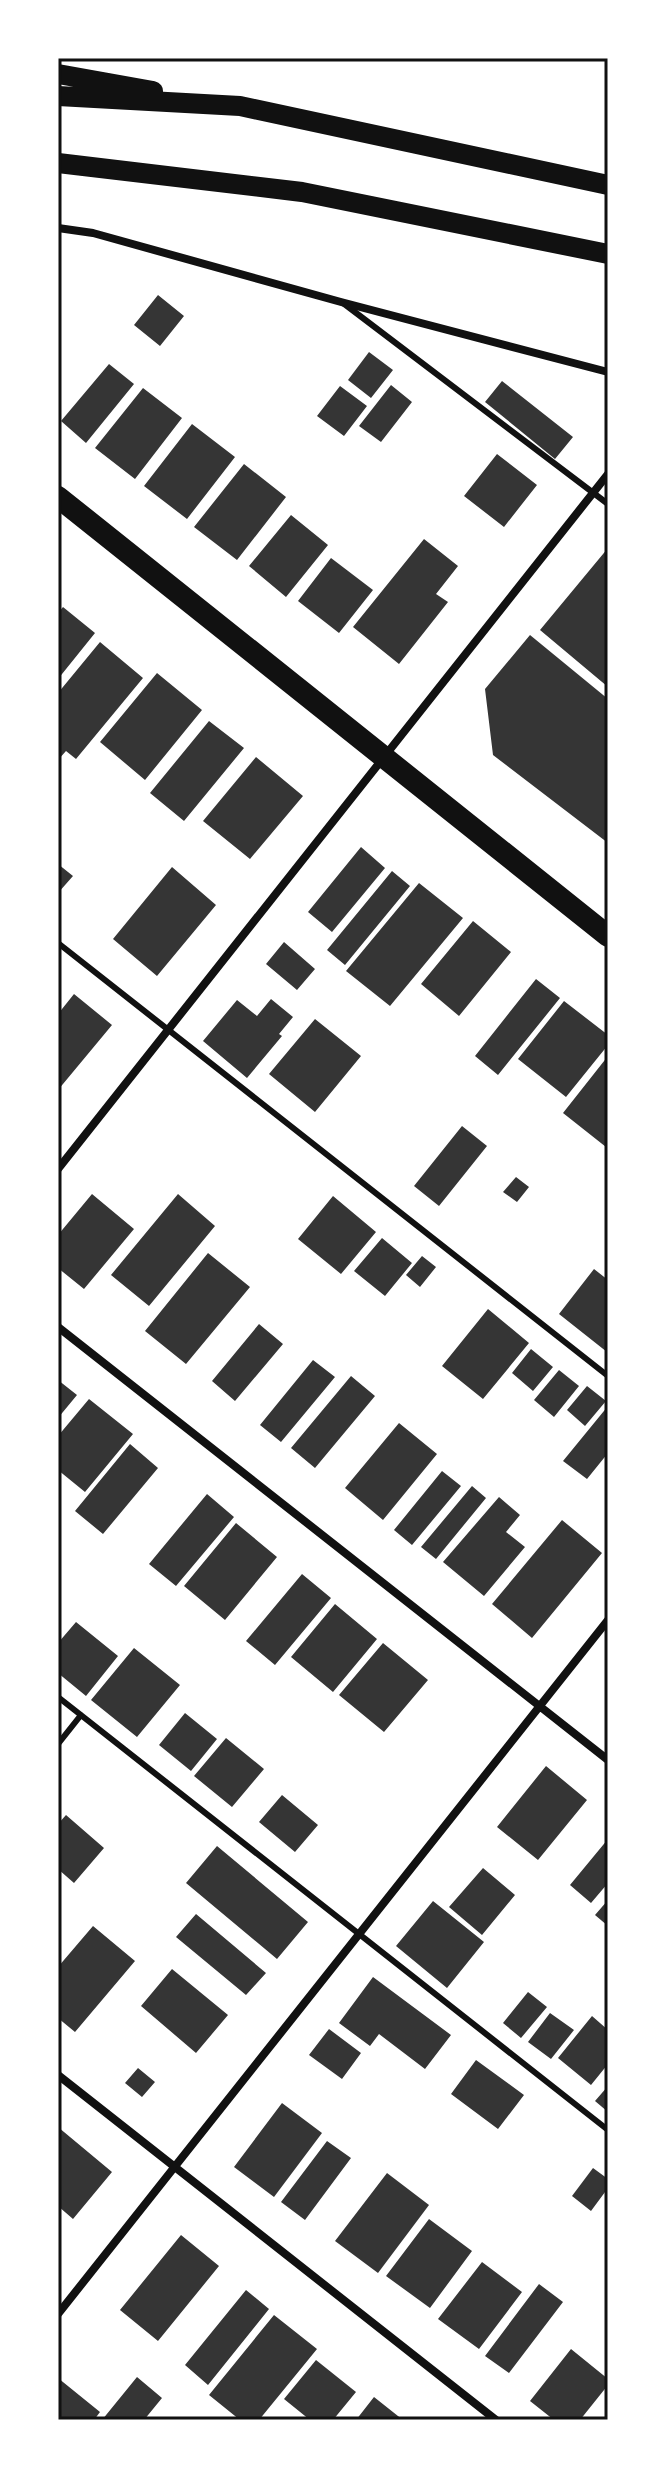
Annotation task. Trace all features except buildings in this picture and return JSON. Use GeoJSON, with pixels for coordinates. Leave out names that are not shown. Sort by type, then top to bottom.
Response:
{"type":"FeatureCollection","features":[{"type":"Feature","properties":{"kind":"highway"},"geometry":{"type":"LineString","coordinates":[[58,497],[608,936]]}},
{"type":"Feature","properties":{"kind":"main road"},"geometry":{"type":"LineString","coordinates":[[58,74],[240,106],[608,185]]}},
{"type":"Feature","properties":{"kind":"main road"},"geometry":{"type":"LineString","coordinates":[[58,96],[240,106]]}},
{"type":"Feature","properties":{"kind":"main road"},"geometry":{"type":"LineString","coordinates":[[58,163],[302,192],[608,254]]}},
{"type":"Feature","properties":{"kind":"street"},"geometry":{"type":"LineString","coordinates":[[58,228],[93,233],[608,372]]}},
{"type":"Feature","properties":{"kind":"street"},"geometry":{"type":"LineString","coordinates":[[58,1169],[608,474]]}},
{"type":"Feature","properties":{"kind":"street"},"geometry":{"type":"LineString","coordinates":[[58,1327],[608,1760]]}},
{"type":"Feature","properties":{"kind":"street"},"geometry":{"type":"LineString","coordinates":[[58,2314],[608,1620]]}},
{"type":"Feature","properties":{"kind":"street"},"geometry":{"type":"LineString","coordinates":[[58,2075],[496,2420]]}},
{"type":"Feature","properties":{"kind":"lane"},"geometry":{"type":"LineString","coordinates":[[341,302],[608,504]]}},
{"type":"Feature","properties":{"kind":"lane"},"geometry":{"type":"LineString","coordinates":[[58,943],[608,1376]]}},
{"type":"Feature","properties":{"kind":"lane"},"geometry":{"type":"LineString","coordinates":[[58,1697],[608,2130]]}},
{"type":"Feature","properties":{"kind":"lane"},"geometry":{"type":"LineString","coordinates":[[58,1744],[81,1715]]}}]}
